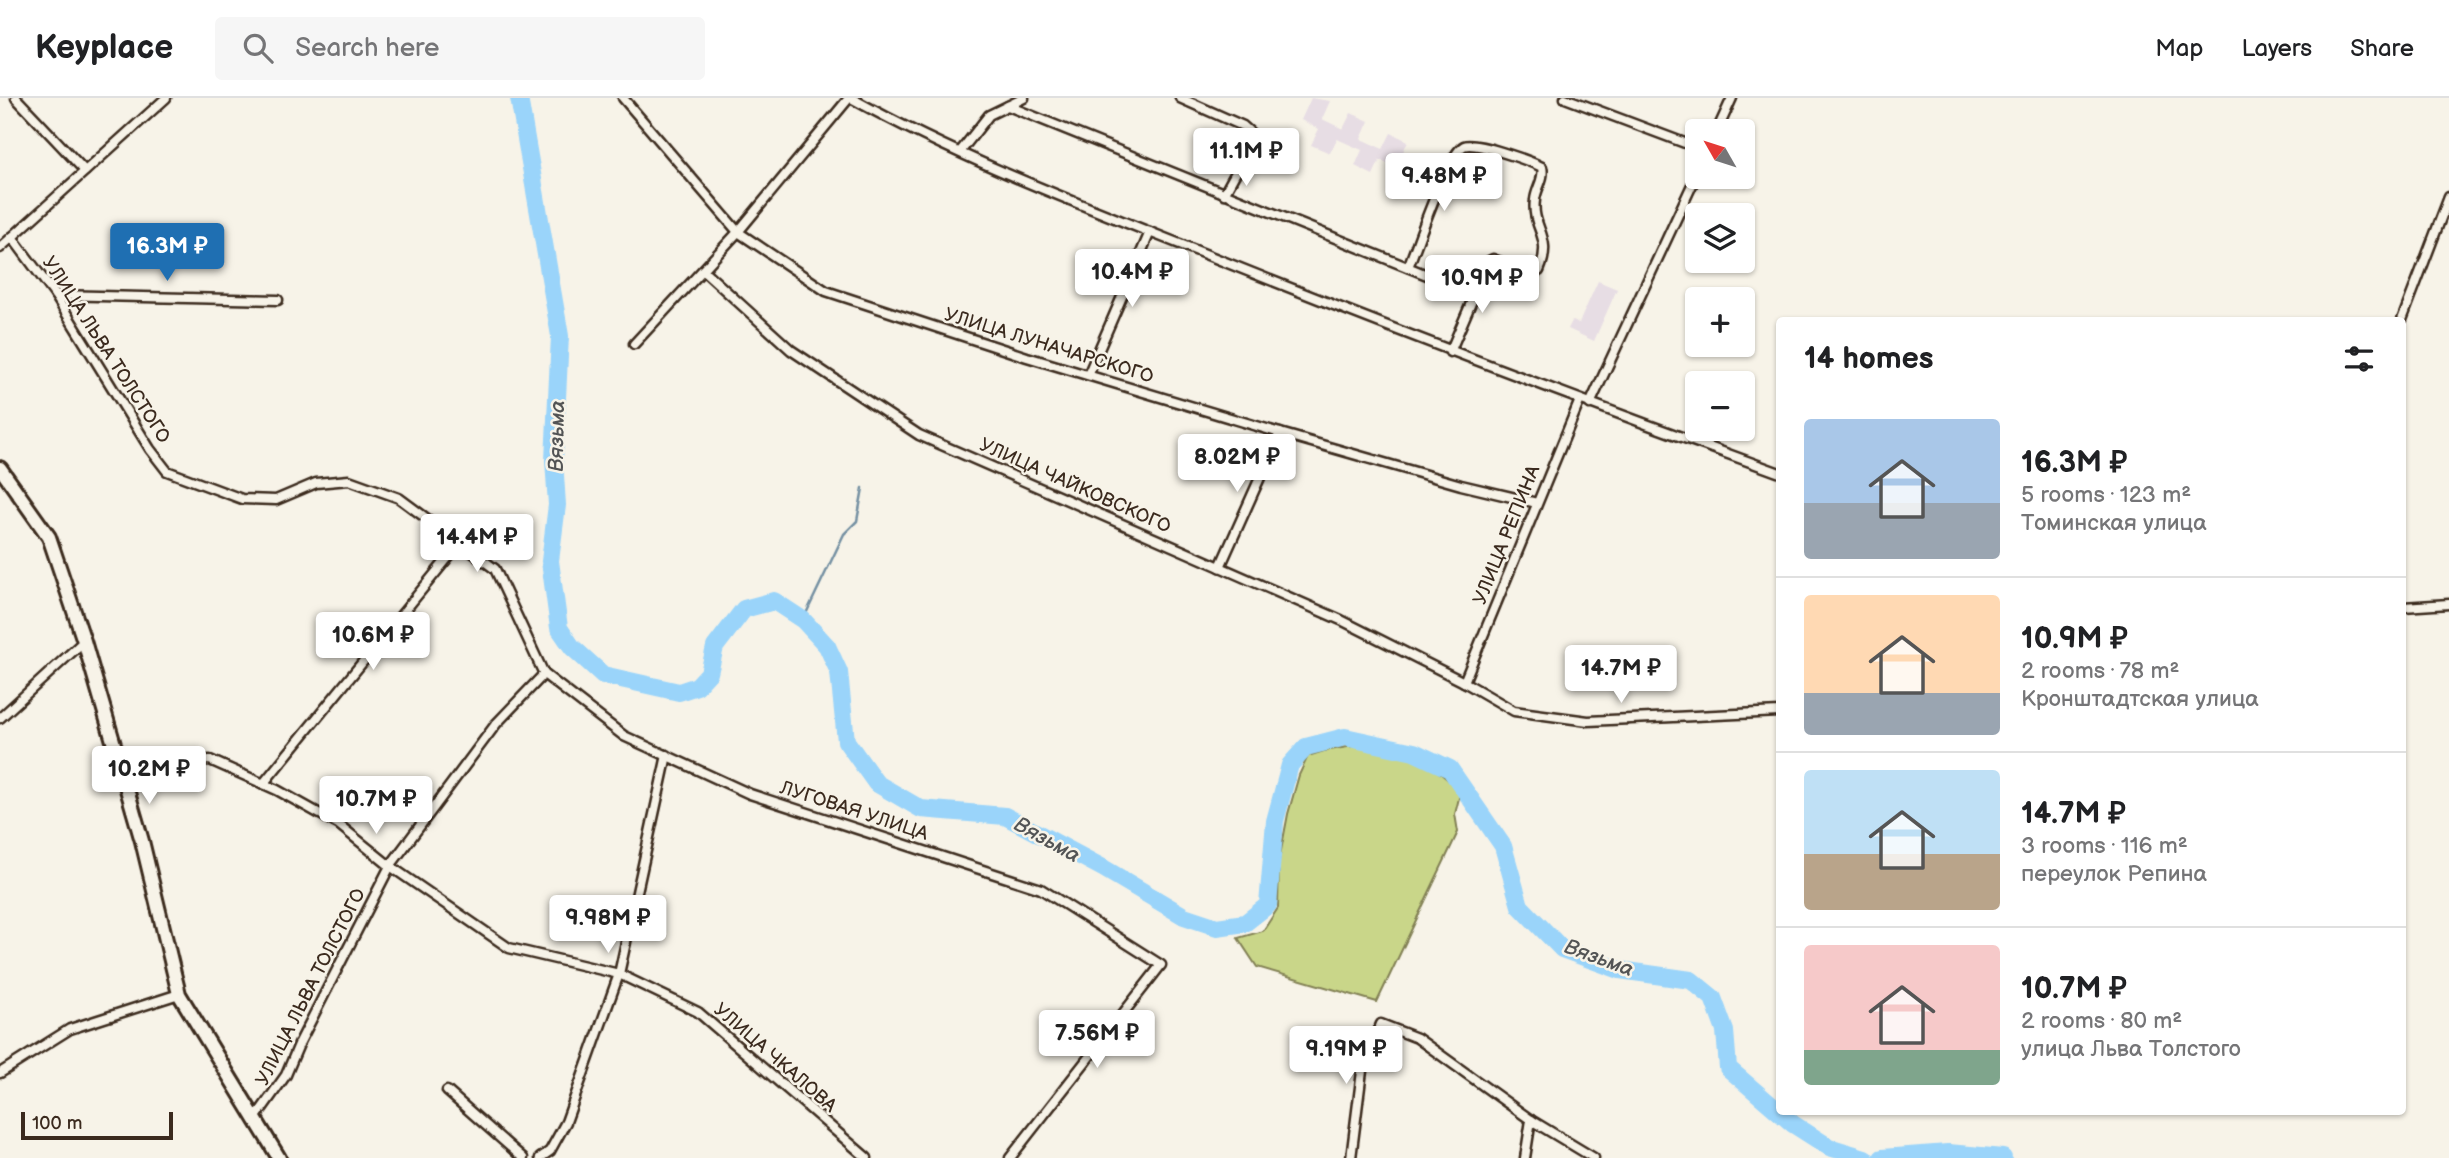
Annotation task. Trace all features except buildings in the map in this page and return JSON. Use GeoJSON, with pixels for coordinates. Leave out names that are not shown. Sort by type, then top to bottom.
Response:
{"type":"FeatureCollection","features":[{"type":"Feature","properties":{"kind":"main road"},"geometry":{"type":"LineString","coordinates":[[0,468],[49,537],[84,641],[142,841],[179,994],[279,1158]]}},
{"type":"Feature","properties":{"kind":"street"},"geometry":{"type":"LineString","coordinates":[[16,98],[85,171]]}},
{"type":"Feature","properties":{"kind":"street"},"geometry":{"type":"LineString","coordinates":[[0,248],[166,98]]}},
{"type":"Feature","properties":{"kind":"street","name":"УЛИЦА ЛУНАЧАРСКОГО"},"geometry":{"type":"LineString","coordinates":[[623,98],[738,232],[826,291],[1087,375],[1280,433],[1461,485],[1537,503]]}},
{"type":"Feature","properties":{"kind":"street"},"geometry":{"type":"LineString","coordinates":[[634,344],[738,232],[850,98],[911,131],[1150,232],[1450,352],[1776,472]]}},
{"type":"Feature","properties":{"kind":"street"},"geometry":{"type":"LineString","coordinates":[[960,152],[989,115],[1024,98]]}},
{"type":"Feature","properties":{"kind":"street"},"geometry":{"type":"LineString","coordinates":[[1180,98],[1243,126],[1252,134],[1248,152],[1224,194]]}},
{"type":"Feature","properties":{"kind":"street"},"geometry":{"type":"LineString","coordinates":[[1565,98],[1685,143]]}},
{"type":"Feature","properties":{"kind":"street"},"geometry":{"type":"LineString","coordinates":[[1722,119],[1732,98]]}},
{"type":"Feature","properties":{"kind":"street"},"geometry":{"type":"LineString","coordinates":[[1007,106],[1474,294]]}},
{"type":"Feature","properties":{"kind":"street"},"geometry":{"type":"LineString","coordinates":[[1408,267],[1437,192],[1455,155],[1462,147],[1474,145],[1538,164],[1543,172],[1534,210],[1546,252],[1539,271],[1529,273],[1493,260],[1486,265],[1450,352]]}},
{"type":"Feature","properties":{"kind":"street"},"geometry":{"type":"LineString","coordinates":[[1590,404],[1690,189]]}},
{"type":"Feature","properties":{"kind":"street"},"geometry":{"type":"LineString","coordinates":[[2403,317],[2449,197]]}},
{"type":"Feature","properties":{"kind":"street"},"geometry":{"type":"LineString","coordinates":[[1087,375],[1150,232]]}},
{"type":"Feature","properties":{"kind":"street","name":"УЛИЦА ЛЬВА ТОЛСТОГО"},"geometry":{"type":"LineString","coordinates":[[12,237],[55,295],[150,449],[167,471],[242,499],[275,500],[316,483],[349,480],[399,498],[495,569],[544,674],[496,724],[390,866],[300,1042],[286,1075],[254,1120]]}},
{"type":"Feature","properties":{"kind":"street","name":"УЛИЦА ЧАЙКОВСКОГО"},"geometry":{"type":"LineString","coordinates":[[704,270],[791,350],[919,435],[1341,620],[1464,682],[1514,711],[1588,721],[1776,712]]}},
{"type":"Feature","properties":{"kind":"street"},"geometry":{"type":"LineString","coordinates":[[55,295],[278,300]]}},
{"type":"Feature","properties":{"kind":"street","name":"УЛИЦА РЕПИНА"},"geometry":{"type":"LineString","coordinates":[[1464,682],[1580,400]]}},
{"type":"Feature","properties":{"kind":"street"},"geometry":{"type":"LineString","coordinates":[[1220,567],[1280,433]]}},
{"type":"Feature","properties":{"kind":"street"},"geometry":{"type":"LineString","coordinates":[[263,784],[460,543]]}},
{"type":"Feature","properties":{"kind":"street"},"geometry":{"type":"LineString","coordinates":[[2406,607],[2449,604]]}},
{"type":"Feature","properties":{"kind":"street"},"geometry":{"type":"LineString","coordinates":[[0,718],[84,641]]}},
{"type":"Feature","properties":{"kind":"street","name":"ЛУГОВАЯ УЛИЦА"},"geometry":{"type":"LineString","coordinates":[[544,674],[624,736],[750,793],[1041,890],[1161,965],[1010,1158]]}},
{"type":"Feature","properties":{"kind":"street"},"geometry":{"type":"LineString","coordinates":[[540,1158],[550,1152],[566,1122],[619,974],[667,755]]}},
{"type":"Feature","properties":{"kind":"street"},"geometry":{"type":"LineString","coordinates":[[120,767],[210,760],[263,784],[338,824],[390,866],[509,948],[619,974]]}},
{"type":"Feature","properties":{"kind":"street","name":"УЛИЦА ЧКАЛОВА"},"geometry":{"type":"LineString","coordinates":[[619,974],[698,1012],[867,1158]]}},
{"type":"Feature","properties":{"kind":"street"},"geometry":{"type":"LineString","coordinates":[[0,1073],[70,1029],[179,994]]}},
{"type":"Feature","properties":{"kind":"street"},"geometry":{"type":"LineString","coordinates":[[1351,1158],[1362,1071],[1381,1024],[1417,1038],[1531,1120],[1594,1158]]}},
{"type":"Feature","properties":{"kind":"street"},"geometry":{"type":"LineString","coordinates":[[447,1091],[523,1158]]}},
{"type":"Feature","properties":{"kind":"street"},"geometry":{"type":"LineString","coordinates":[[1525,1158],[1531,1120]]}},
{"type":"Feature","properties":{"kind":"shaded area"},"geometry":{"type":"Polygon","coordinates":[[[1311,98],[1330,101],[1322,119],[1343,129],[1351,113],[1369,121],[1361,139],[1383,149],[1391,133],[1408,141],[1396,167],[1380,160],[1373,175],[1355,166],[1362,150],[1337,139],[1330,153],[1311,145],[1319,129],[1301,120],[1311,98]]]}},
{"type":"Feature","properties":{"kind":"shaded area"},"geometry":{"type":"Polygon","coordinates":[[[1598,281],[1617,289],[1594,341],[1568,329],[1572,321],[1579,323],[1598,281]]]}},
{"type":"Feature","properties":{"kind":"green space"},"geometry":{"type":"Polygon","coordinates":[[[1359,745],[1415,759],[1440,773],[1460,794],[1455,814],[1458,832],[1377,1002],[1257,967],[1238,938],[1263,931],[1278,908],[1279,861],[1288,814],[1299,775],[1308,756],[1359,745]]]}},
{"type":"Feature","properties":{"kind":"waterway","name":"Вязьма"},"geometry":{"type":"LineString","coordinates":[[519,98],[560,336],[554,460],[557,505],[550,561],[559,628],[572,647],[603,675],[679,692],[697,686],[709,673],[715,647],[744,609],[774,601],[803,620],[827,646],[839,672],[846,741],[876,783],[921,809],[1005,816],[1103,868],[1184,916],[1217,927],[1245,923],[1268,905],[1275,821],[1290,765],[1306,747],[1345,737],[1414,752],[1450,769],[1503,846],[1520,906],[1562,949],[1620,970],[1691,980],[1713,998],[1725,1031],[1728,1068],[1776,1109]]}},
{"type":"Feature","properties":{"kind":"waterway"},"geometry":{"type":"LineString","coordinates":[[803,620],[844,534],[857,521],[863,488]]}},
{"type":"Feature","properties":{"kind":"waterway","name":"Вязьма"},"geometry":{"type":"LineString","coordinates":[[1783,1115],[1829,1147],[1865,1158]]}},
{"type":"Feature","properties":{"kind":"waterway","name":"Вязьма"},"geometry":{"type":"LineString","coordinates":[[1882,1158],[1948,1153],[2003,1158]]}}]}
